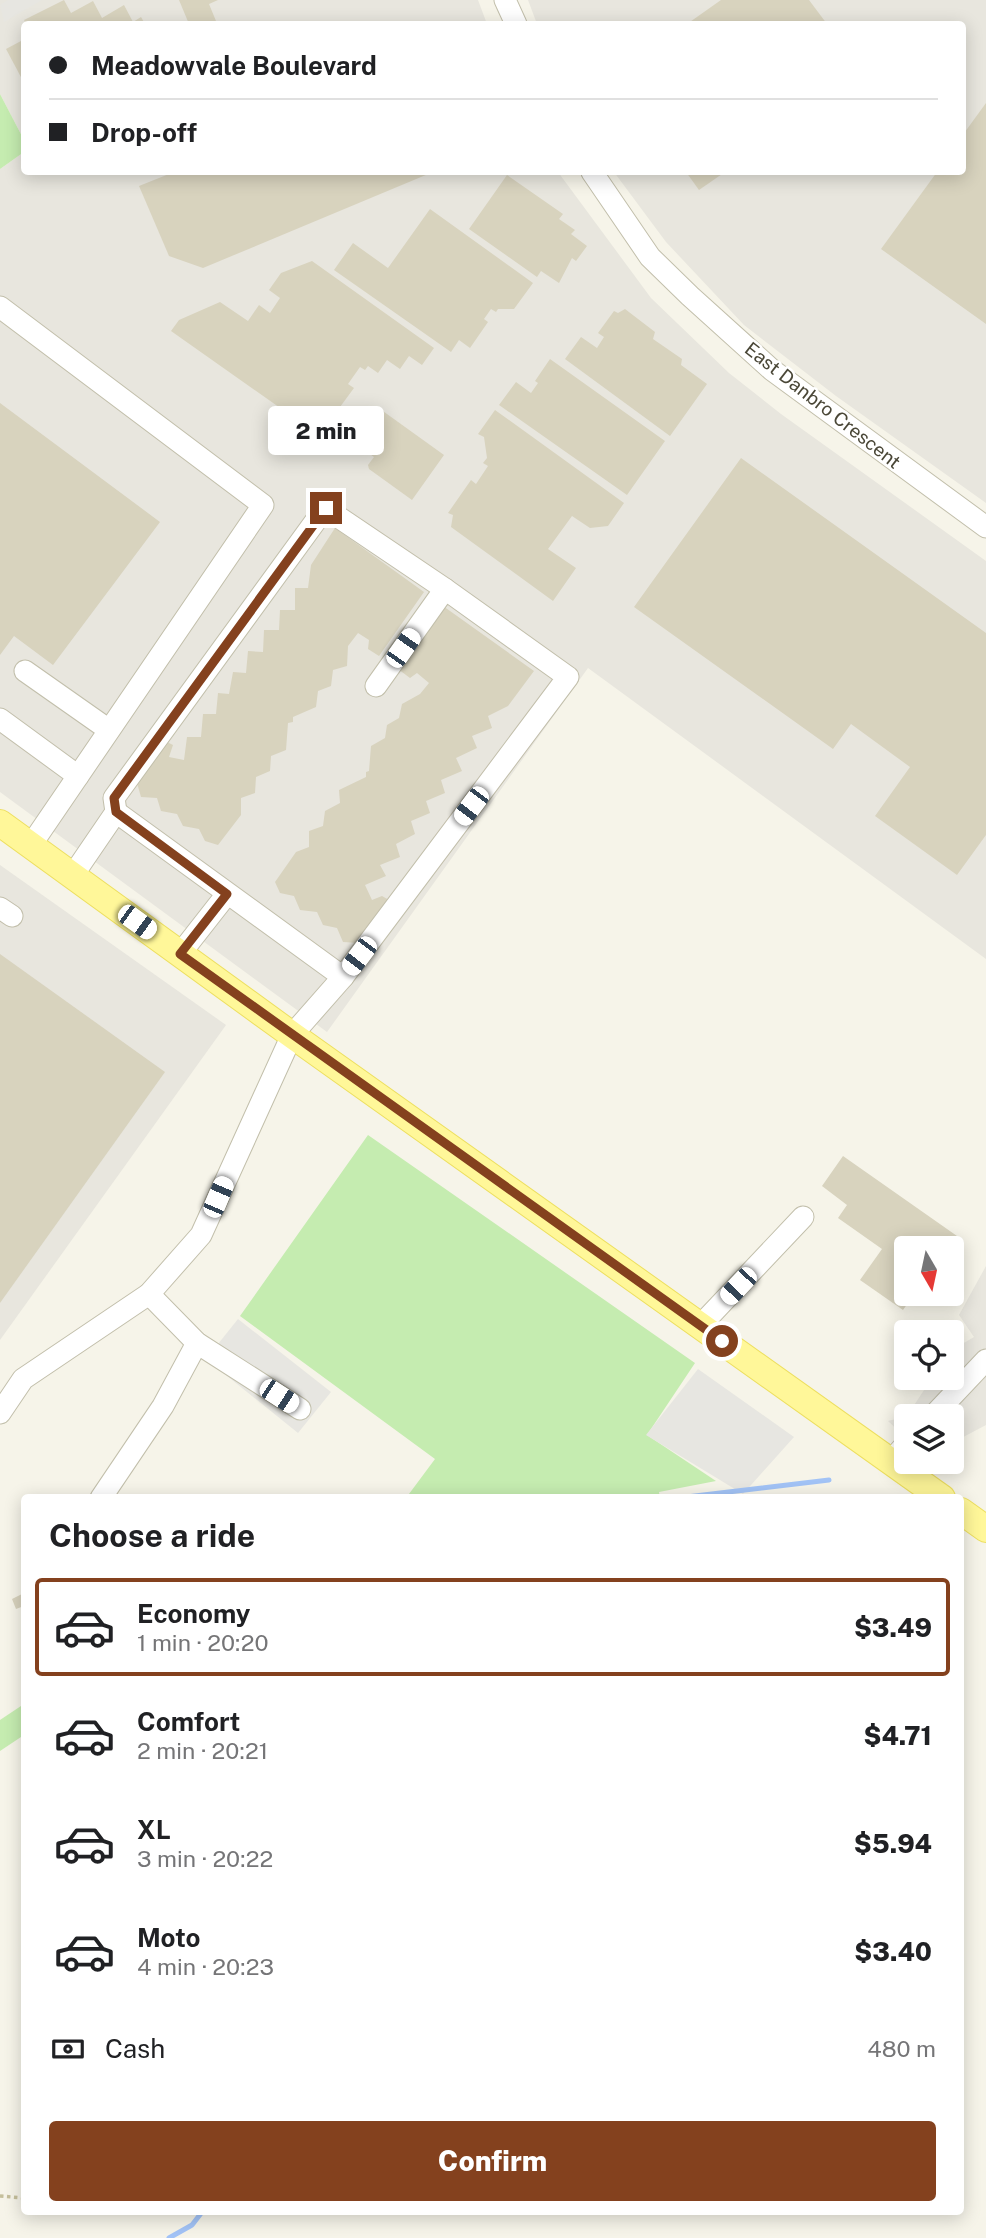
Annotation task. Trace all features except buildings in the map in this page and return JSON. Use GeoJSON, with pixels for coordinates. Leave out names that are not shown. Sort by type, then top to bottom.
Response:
{"type":"FeatureCollection","features":[{"type":"Feature","properties":{"kind":"main road"},"geometry":{"type":"LineString","coordinates":[[0,822],[292,1035],[700,1326],[894,1450]]}},
{"type":"Feature","properties":{"kind":"main road"},"geometry":{"type":"LineString","coordinates":[[919,1474],[938,1494]]}},
{"type":"Feature","properties":{"kind":"main road"},"geometry":{"type":"LineString","coordinates":[[964,1513],[986,1529]]}},
{"type":"Feature","properties":{"kind":"street"},"geometry":{"type":"LineString","coordinates":[[505,0],[515,21]]}},
{"type":"Feature","properties":{"kind":"street","name":"East Danbro Crescent"},"geometry":{"type":"LineString","coordinates":[[594,175],[650,257],[772,370],[986,527]]}},
{"type":"Feature","properties":{"kind":"street"},"geometry":{"type":"LineString","coordinates":[[1,307],[263,505],[31,845]]}},
{"type":"Feature","properties":{"kind":"street"},"geometry":{"type":"LineString","coordinates":[[0,1412],[23,1379],[149,1294],[201,1236],[292,1035],[343,977],[568,677],[326,508],[114,798],[116,812],[73,875]]}},
{"type":"Feature","properties":{"kind":"street"},"geometry":{"type":"LineString","coordinates":[[376,686],[445,589]]}},
{"type":"Feature","properties":{"kind":"street"},"geometry":{"type":"LineString","coordinates":[[25,671],[109,730]]}},
{"type":"Feature","properties":{"kind":"street"},"geometry":{"type":"LineString","coordinates":[[0,719],[78,776]]}},
{"type":"Feature","properties":{"kind":"street"},"geometry":{"type":"LineString","coordinates":[[116,812],[343,977]]}},
{"type":"Feature","properties":{"kind":"street"},"geometry":{"type":"LineString","coordinates":[[180,954],[227,894]]}},
{"type":"Feature","properties":{"kind":"street"},"geometry":{"type":"LineString","coordinates":[[700,1326],[803,1217]]}},
{"type":"Feature","properties":{"kind":"street"},"geometry":{"type":"LineString","coordinates":[[149,1294],[197,1343],[300,1409]]}},
{"type":"Feature","properties":{"kind":"street"},"geometry":{"type":"LineString","coordinates":[[104,1494],[163,1406],[197,1343]]}},
{"type":"Feature","properties":{"kind":"street"},"geometry":{"type":"LineString","coordinates":[[944,1404],[986,1360]]}},
{"type":"Feature","properties":{"kind":"path"},"geometry":{"type":"LineString","coordinates":[[0,2196],[21,2198]]}},
{"type":"Feature","properties":{"kind":"shaded area"},"geometry":{"type":"Polygon","coordinates":[[[0,0],[478,0],[486,21],[21,21],[21,134],[0,94],[0,0]]]}},
{"type":"Feature","properties":{"kind":"shaded area"},"geometry":{"type":"Polygon","coordinates":[[[8,0],[42,0],[4,22],[0,5],[8,0]]]}},
{"type":"Feature","properties":{"kind":"shaded area"},"geometry":{"type":"Polygon","coordinates":[[[528,0],[986,0],[986,503],[836,396],[744,325],[666,242],[616,175],[966,175],[966,21],[536,21],[528,0]]]}},
{"type":"Feature","properties":{"kind":"shaded area"},"geometry":{"type":"Polygon","coordinates":[[[21,154],[21,175],[560,175],[651,298],[729,373],[781,414],[986,561],[986,959],[588,668],[327,1032],[0,792],[0,169],[21,154]]]}},
{"type":"Feature","properties":{"kind":"shaded area"},"geometry":{"type":"Polygon","coordinates":[[[0,865],[226,1025],[0,1340],[0,865]]]}},
{"type":"Feature","properties":{"kind":"shaded area"},"geometry":{"type":"Polygon","coordinates":[[[986,1266],[986,1425],[964,1437],[964,1404],[915,1404],[924,1390],[964,1390],[964,1343],[974,1337],[959,1315],[986,1266]]]}},
{"type":"Feature","properties":{"kind":"shaded area"},"geometry":{"type":"Polygon","coordinates":[[[238,1319],[331,1392],[298,1433],[206,1359],[238,1319]]]}},
{"type":"Feature","properties":{"kind":"shaded area"},"geometry":{"type":"Polygon","coordinates":[[[698,1369],[794,1437],[743,1494],[646,1435],[698,1369]]]}},
{"type":"Feature","properties":{"kind":"green space"},"geometry":{"type":"Polygon","coordinates":[[[0,94],[21,134],[21,154],[0,169],[0,94]]]}},
{"type":"Feature","properties":{"kind":"green space"},"geometry":{"type":"Polygon","coordinates":[[[368,1135],[695,1363],[647,1435],[716,1481],[659,1494],[409,1494],[435,1459],[240,1316],[368,1135]]]}},
{"type":"Feature","properties":{"kind":"green space"},"geometry":{"type":"Polygon","coordinates":[[[21,1706],[21,1737],[0,1751],[0,1720],[21,1706]]]}},
{"type":"Feature","properties":{"kind":"waterway"},"geometry":{"type":"LineString","coordinates":[[712,1494],[829,1480]]}},
{"type":"Feature","properties":{"kind":"waterway"},"geometry":{"type":"LineString","coordinates":[[169,2238],[192,2225],[200,2215]]}},
{"type":"Feature","properties":{"kind":"route"},"geometry":{"type":"LineString","coordinates":[[326,508],[114,798],[116,812],[227,894],[180,954],[722,1341]]}}]}
